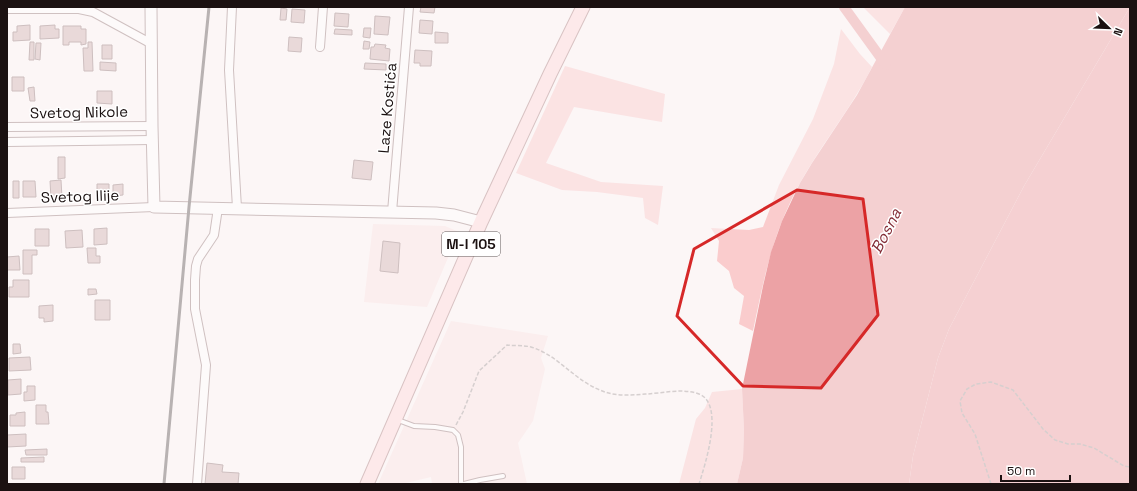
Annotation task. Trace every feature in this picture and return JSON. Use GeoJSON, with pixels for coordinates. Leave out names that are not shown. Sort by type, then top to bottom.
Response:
{"type":"FeatureCollection","features":[{"type":"Feature","properties":{"kind":"main road","name":"M-I 105"},"geometry":{"type":"LineString","coordinates":[[367,484],[481,222],[583,7]]}},
{"type":"Feature","properties":{"kind":"street"},"geometry":{"type":"LineString","coordinates":[[151,7],[150,43],[154,207],[436,213],[454,215],[481,222]]}},
{"type":"Feature","properties":{"kind":"street"},"geometry":{"type":"LineString","coordinates":[[232,7],[228,70],[237,208]]}},
{"type":"Feature","properties":{"kind":"street"},"geometry":{"type":"LineString","coordinates":[[320,47],[322,7]]}},
{"type":"Feature","properties":{"kind":"street","name":"Laze Kostića"},"geometry":{"type":"LineString","coordinates":[[392,212],[409,7]]}},
{"type":"Feature","properties":{"kind":"street"},"geometry":{"type":"LineString","coordinates":[[7,9],[79,9],[93,12],[150,43]]}},
{"type":"Feature","properties":{"kind":"street","name":"Svetog Nikole"},"geometry":{"type":"LineString","coordinates":[[7,127],[152,126]]}},
{"type":"Feature","properties":{"kind":"street"},"geometry":{"type":"LineString","coordinates":[[7,142],[152,140]]}},
{"type":"Feature","properties":{"kind":"street","name":"Svetog Ilije"},"geometry":{"type":"LineString","coordinates":[[7,213],[154,207]]}},
{"type":"Feature","properties":{"kind":"street"},"geometry":{"type":"LineString","coordinates":[[197,484],[206,365],[195,309],[196,266],[198,259],[214,235],[218,208]]}},
{"type":"Feature","properties":{"kind":"lane"},"geometry":{"type":"LineString","coordinates":[[395,420],[414,426],[435,426],[453,430],[458,435],[461,447],[461,484]]}},
{"type":"Feature","properties":{"kind":"lane"},"geometry":{"type":"LineString","coordinates":[[464,484],[503,476]]}},
{"type":"Feature","properties":{"kind":"path"},"geometry":{"type":"LineString","coordinates":[[453,430],[463,412],[479,371],[507,345],[530,347],[549,354],[585,382],[598,390],[612,394],[628,396],[679,391],[700,394],[707,400],[711,408],[712,419],[706,460],[699,484]]}},
{"type":"Feature","properties":{"kind":"path"},"geometry":{"type":"LineString","coordinates":[[991,484],[975,434],[962,413],[960,401],[967,389],[976,384],[991,382],[1013,390],[1043,429],[1055,440],[1068,444],[1080,444],[1094,448],[1124,466],[1130,466]]}},
{"type":"Feature","properties":{"kind":"highlighted area"},"geometry":{"type":"Polygon","coordinates":[[[797,190],[863,199],[878,315],[821,388],[743,386],[677,316],[694,249],[797,190]]]}},
{"type":"Feature","properties":{"kind":"shaded area"},"geometry":{"type":"Polygon","coordinates":[[[905,7],[890,34],[864,8],[905,7]]]}},
{"type":"Feature","properties":{"kind":"shaded area"},"geometry":{"type":"Polygon","coordinates":[[[1130,7],[1130,484],[909,484],[913,456],[938,358],[949,329],[1024,186],[1130,7]]]}},
{"type":"Feature","properties":{"kind":"shaded area"},"geometry":{"type":"Polygon","coordinates":[[[841,29],[872,67],[852,102],[798,187],[782,220],[763,283],[753,331],[739,324],[744,296],[734,288],[729,271],[717,261],[719,241],[711,228],[749,230],[763,227],[779,185],[813,119],[834,64],[841,29]]]}},
{"type":"Feature","properties":{"kind":"shaded area"},"geometry":{"type":"Polygon","coordinates":[[[565,66],[665,94],[662,122],[574,107],[546,163],[601,182],[663,186],[658,225],[645,218],[643,198],[597,192],[562,190],[516,173],[565,66]]]}},
{"type":"Feature","properties":{"kind":"shaded area"},"geometry":{"type":"Polygon","coordinates":[[[373,224],[445,226],[459,232],[427,307],[364,302],[373,224]]]}},
{"type":"Feature","properties":{"kind":"shaded area"},"geometry":{"type":"Polygon","coordinates":[[[451,321],[548,336],[541,358],[545,369],[533,421],[518,443],[527,484],[432,484],[431,477],[402,484],[378,484],[451,321]]]}},
{"type":"Feature","properties":{"kind":"shaded area"},"geometry":{"type":"Polygon","coordinates":[[[742,389],[744,430],[743,458],[737,484],[679,484],[696,419],[705,408],[712,392],[742,389]]]}},
{"type":"Feature","properties":{"kind":"water","name":"Bosna"},"geometry":{"type":"Polygon","coordinates":[[[905,7],[1130,7],[1024,186],[949,329],[938,358],[913,456],[909,484],[737,484],[743,458],[744,430],[742,389],[771,252],[782,221],[800,183],[857,95],[905,7]]]}},
{"type":"Feature","properties":{"kind":"building"},"geometry":{"type":"Polygon","coordinates":[[[421,7],[435,7],[434,13],[420,12],[421,7]]]}},
{"type":"Feature","properties":{"kind":"building"},"geometry":{"type":"Polygon","coordinates":[[[281,8],[287,9],[286,20],[280,20],[281,8]]]}},
{"type":"Feature","properties":{"kind":"building"},"geometry":{"type":"Polygon","coordinates":[[[292,9],[305,10],[304,23],[291,22],[292,9]]]}},
{"type":"Feature","properties":{"kind":"building"},"geometry":{"type":"Polygon","coordinates":[[[335,13],[349,14],[348,27],[334,26],[335,13]]]}},
{"type":"Feature","properties":{"kind":"building"},"geometry":{"type":"Polygon","coordinates":[[[375,16],[390,17],[388,35],[374,34],[375,16]]]}},
{"type":"Feature","properties":{"kind":"building"},"geometry":{"type":"Polygon","coordinates":[[[420,20],[433,21],[432,34],[419,33],[420,20]]]}},
{"type":"Feature","properties":{"kind":"building"},"geometry":{"type":"Polygon","coordinates":[[[30,25],[30,40],[13,41],[13,32],[17,32],[17,26],[30,25]]]}},
{"type":"Feature","properties":{"kind":"building"},"geometry":{"type":"Polygon","coordinates":[[[55,25],[55,29],[59,29],[59,38],[40,39],[40,26],[55,25]]]}},
{"type":"Feature","properties":{"kind":"building"},"geometry":{"type":"Polygon","coordinates":[[[63,26],[81,26],[81,29],[86,29],[86,44],[81,45],[81,42],[69,42],[69,45],[63,45],[63,26]]]}},
{"type":"Feature","properties":{"kind":"building"},"geometry":{"type":"Polygon","coordinates":[[[364,28],[371,28],[370,38],[363,37],[364,28]]]}},
{"type":"Feature","properties":{"kind":"building"},"geometry":{"type":"Polygon","coordinates":[[[335,29],[352,30],[352,35],[334,34],[335,29]]]}},
{"type":"Feature","properties":{"kind":"building"},"geometry":{"type":"Polygon","coordinates":[[[435,32],[448,33],[448,43],[435,43],[435,32]]]}},
{"type":"Feature","properties":{"kind":"building"},"geometry":{"type":"Polygon","coordinates":[[[289,37],[302,38],[301,52],[288,51],[289,37]]]}},
{"type":"Feature","properties":{"kind":"building"},"geometry":{"type":"Polygon","coordinates":[[[364,41],[370,42],[369,49],[363,49],[364,41]]]}},
{"type":"Feature","properties":{"kind":"building"},"geometry":{"type":"Polygon","coordinates":[[[30,42],[34,42],[34,60],[29,60],[30,42]]]}},
{"type":"Feature","properties":{"kind":"building"},"geometry":{"type":"Polygon","coordinates":[[[88,42],[92,42],[93,71],[84,71],[83,48],[88,48],[88,42]]]}},
{"type":"Feature","properties":{"kind":"building"},"geometry":{"type":"Polygon","coordinates":[[[36,43],[41,43],[40,60],[35,59],[36,43]]]}},
{"type":"Feature","properties":{"kind":"building"},"geometry":{"type":"Polygon","coordinates":[[[375,44],[386,45],[385,48],[390,49],[389,61],[370,59],[371,47],[374,47],[375,44]]]}},
{"type":"Feature","properties":{"kind":"building"},"geometry":{"type":"Polygon","coordinates":[[[102,45],[112,45],[112,59],[102,59],[102,45]]]}},
{"type":"Feature","properties":{"kind":"building"},"geometry":{"type":"Polygon","coordinates":[[[415,50],[432,51],[431,66],[420,66],[420,63],[414,63],[415,50]]]}},
{"type":"Feature","properties":{"kind":"building"},"geometry":{"type":"Polygon","coordinates":[[[100,62],[116,63],[116,71],[100,70],[100,62]]]}},
{"type":"Feature","properties":{"kind":"building"},"geometry":{"type":"Polygon","coordinates":[[[365,63],[386,64],[386,70],[364,69],[365,63]]]}},
{"type":"Feature","properties":{"kind":"building"},"geometry":{"type":"Polygon","coordinates":[[[12,77],[24,77],[24,91],[12,91],[12,77]]]}},
{"type":"Feature","properties":{"kind":"building"},"geometry":{"type":"Polygon","coordinates":[[[34,87],[35,101],[30,101],[28,88],[34,87]]]}},
{"type":"Feature","properties":{"kind":"building"},"geometry":{"type":"Polygon","coordinates":[[[97,91],[112,91],[112,104],[97,103],[97,91]]]}},
{"type":"Feature","properties":{"kind":"building"},"geometry":{"type":"Polygon","coordinates":[[[58,157],[65,157],[65,178],[58,179],[58,157]]]}},
{"type":"Feature","properties":{"kind":"building"},"geometry":{"type":"Polygon","coordinates":[[[354,160],[373,162],[371,180],[352,178],[354,160]]]}},
{"type":"Feature","properties":{"kind":"building"},"geometry":{"type":"Polygon","coordinates":[[[61,180],[62,198],[51,198],[50,181],[61,180]]]}},
{"type":"Feature","properties":{"kind":"building"},"geometry":{"type":"Polygon","coordinates":[[[13,181],[19,181],[19,198],[13,198],[13,181]]]}},
{"type":"Feature","properties":{"kind":"building"},"geometry":{"type":"Polygon","coordinates":[[[23,181],[35,181],[36,197],[23,197],[23,181]]]}},
{"type":"Feature","properties":{"kind":"building"},"geometry":{"type":"Polygon","coordinates":[[[97,184],[109,184],[109,201],[97,201],[97,184]]]}},
{"type":"Feature","properties":{"kind":"building"},"geometry":{"type":"Polygon","coordinates":[[[123,184],[123,195],[113,196],[113,185],[123,184]]]}},
{"type":"Feature","properties":{"kind":"building"},"geometry":{"type":"Polygon","coordinates":[[[107,228],[107,244],[94,245],[94,229],[107,228]]]}},
{"type":"Feature","properties":{"kind":"building"},"geometry":{"type":"Polygon","coordinates":[[[35,229],[49,229],[49,246],[35,246],[35,229]]]}},
{"type":"Feature","properties":{"kind":"building"},"geometry":{"type":"Polygon","coordinates":[[[82,230],[83,247],[66,248],[65,231],[82,230]]]}},
{"type":"Feature","properties":{"kind":"building"},"geometry":{"type":"Polygon","coordinates":[[[383,241],[400,243],[398,273],[380,271],[383,241]]]}},
{"type":"Feature","properties":{"kind":"building"},"geometry":{"type":"Polygon","coordinates":[[[87,248],[96,248],[96,256],[100,256],[100,263],[88,263],[87,248]]]}},
{"type":"Feature","properties":{"kind":"building"},"geometry":{"type":"Polygon","coordinates":[[[23,250],[37,250],[37,255],[32,255],[32,274],[23,274],[23,250]]]}},
{"type":"Feature","properties":{"kind":"building"},"geometry":{"type":"Polygon","coordinates":[[[19,256],[20,270],[7,270],[7,257],[19,256]]]}},
{"type":"Feature","properties":{"kind":"building"},"geometry":{"type":"Polygon","coordinates":[[[13,280],[29,280],[29,297],[9,297],[9,287],[13,287],[13,280]]]}},
{"type":"Feature","properties":{"kind":"building"},"geometry":{"type":"Polygon","coordinates":[[[88,289],[96,289],[97,294],[88,295],[88,289]]]}},
{"type":"Feature","properties":{"kind":"building"},"geometry":{"type":"Polygon","coordinates":[[[95,300],[110,300],[110,320],[95,320],[95,300]]]}},
{"type":"Feature","properties":{"kind":"building"},"geometry":{"type":"Polygon","coordinates":[[[53,305],[53,321],[44,322],[44,318],[39,318],[39,306],[53,305]]]}},
{"type":"Feature","properties":{"kind":"building"},"geometry":{"type":"Polygon","coordinates":[[[13,344],[20,344],[21,353],[13,354],[13,344]]]}},
{"type":"Feature","properties":{"kind":"building"},"geometry":{"type":"Polygon","coordinates":[[[30,357],[31,370],[9,371],[9,358],[30,357]]]}},
{"type":"Feature","properties":{"kind":"building"},"geometry":{"type":"Polygon","coordinates":[[[21,379],[21,394],[8,395],[8,380],[21,379]]]}},
{"type":"Feature","properties":{"kind":"building"},"geometry":{"type":"Polygon","coordinates":[[[27,386],[35,386],[35,400],[24,401],[24,392],[27,392],[27,386]]]}},
{"type":"Feature","properties":{"kind":"building"},"geometry":{"type":"Polygon","coordinates":[[[36,405],[46,405],[49,424],[36,424],[36,405]]]}},
{"type":"Feature","properties":{"kind":"building"},"geometry":{"type":"Polygon","coordinates":[[[25,412],[25,426],[10,426],[10,415],[25,412]]]}},
{"type":"Feature","properties":{"kind":"building"},"geometry":{"type":"Polygon","coordinates":[[[26,434],[26,446],[7,447],[7,435],[26,434]]]}},
{"type":"Feature","properties":{"kind":"building"},"geometry":{"type":"Polygon","coordinates":[[[47,449],[47,455],[26,455],[25,450],[47,449]]]}},
{"type":"Feature","properties":{"kind":"building"},"geometry":{"type":"Polygon","coordinates":[[[44,457],[44,462],[21,462],[21,458],[44,457]]]}},
{"type":"Feature","properties":{"kind":"building"},"geometry":{"type":"Polygon","coordinates":[[[207,463],[223,465],[222,472],[239,473],[238,484],[205,484],[207,463]]]}},
{"type":"Feature","properties":{"kind":"building"},"geometry":{"type":"Polygon","coordinates":[[[12,467],[25,467],[25,479],[12,479],[12,467]]]}},
{"type":"Feature","properties":{"kind":"waterway"},"geometry":{"type":"LineString","coordinates":[[844,7],[886,65]]}},
{"type":"Feature","properties":{"kind":"railway"},"geometry":{"type":"LineString","coordinates":[[164,484],[209,7]]}}]}
